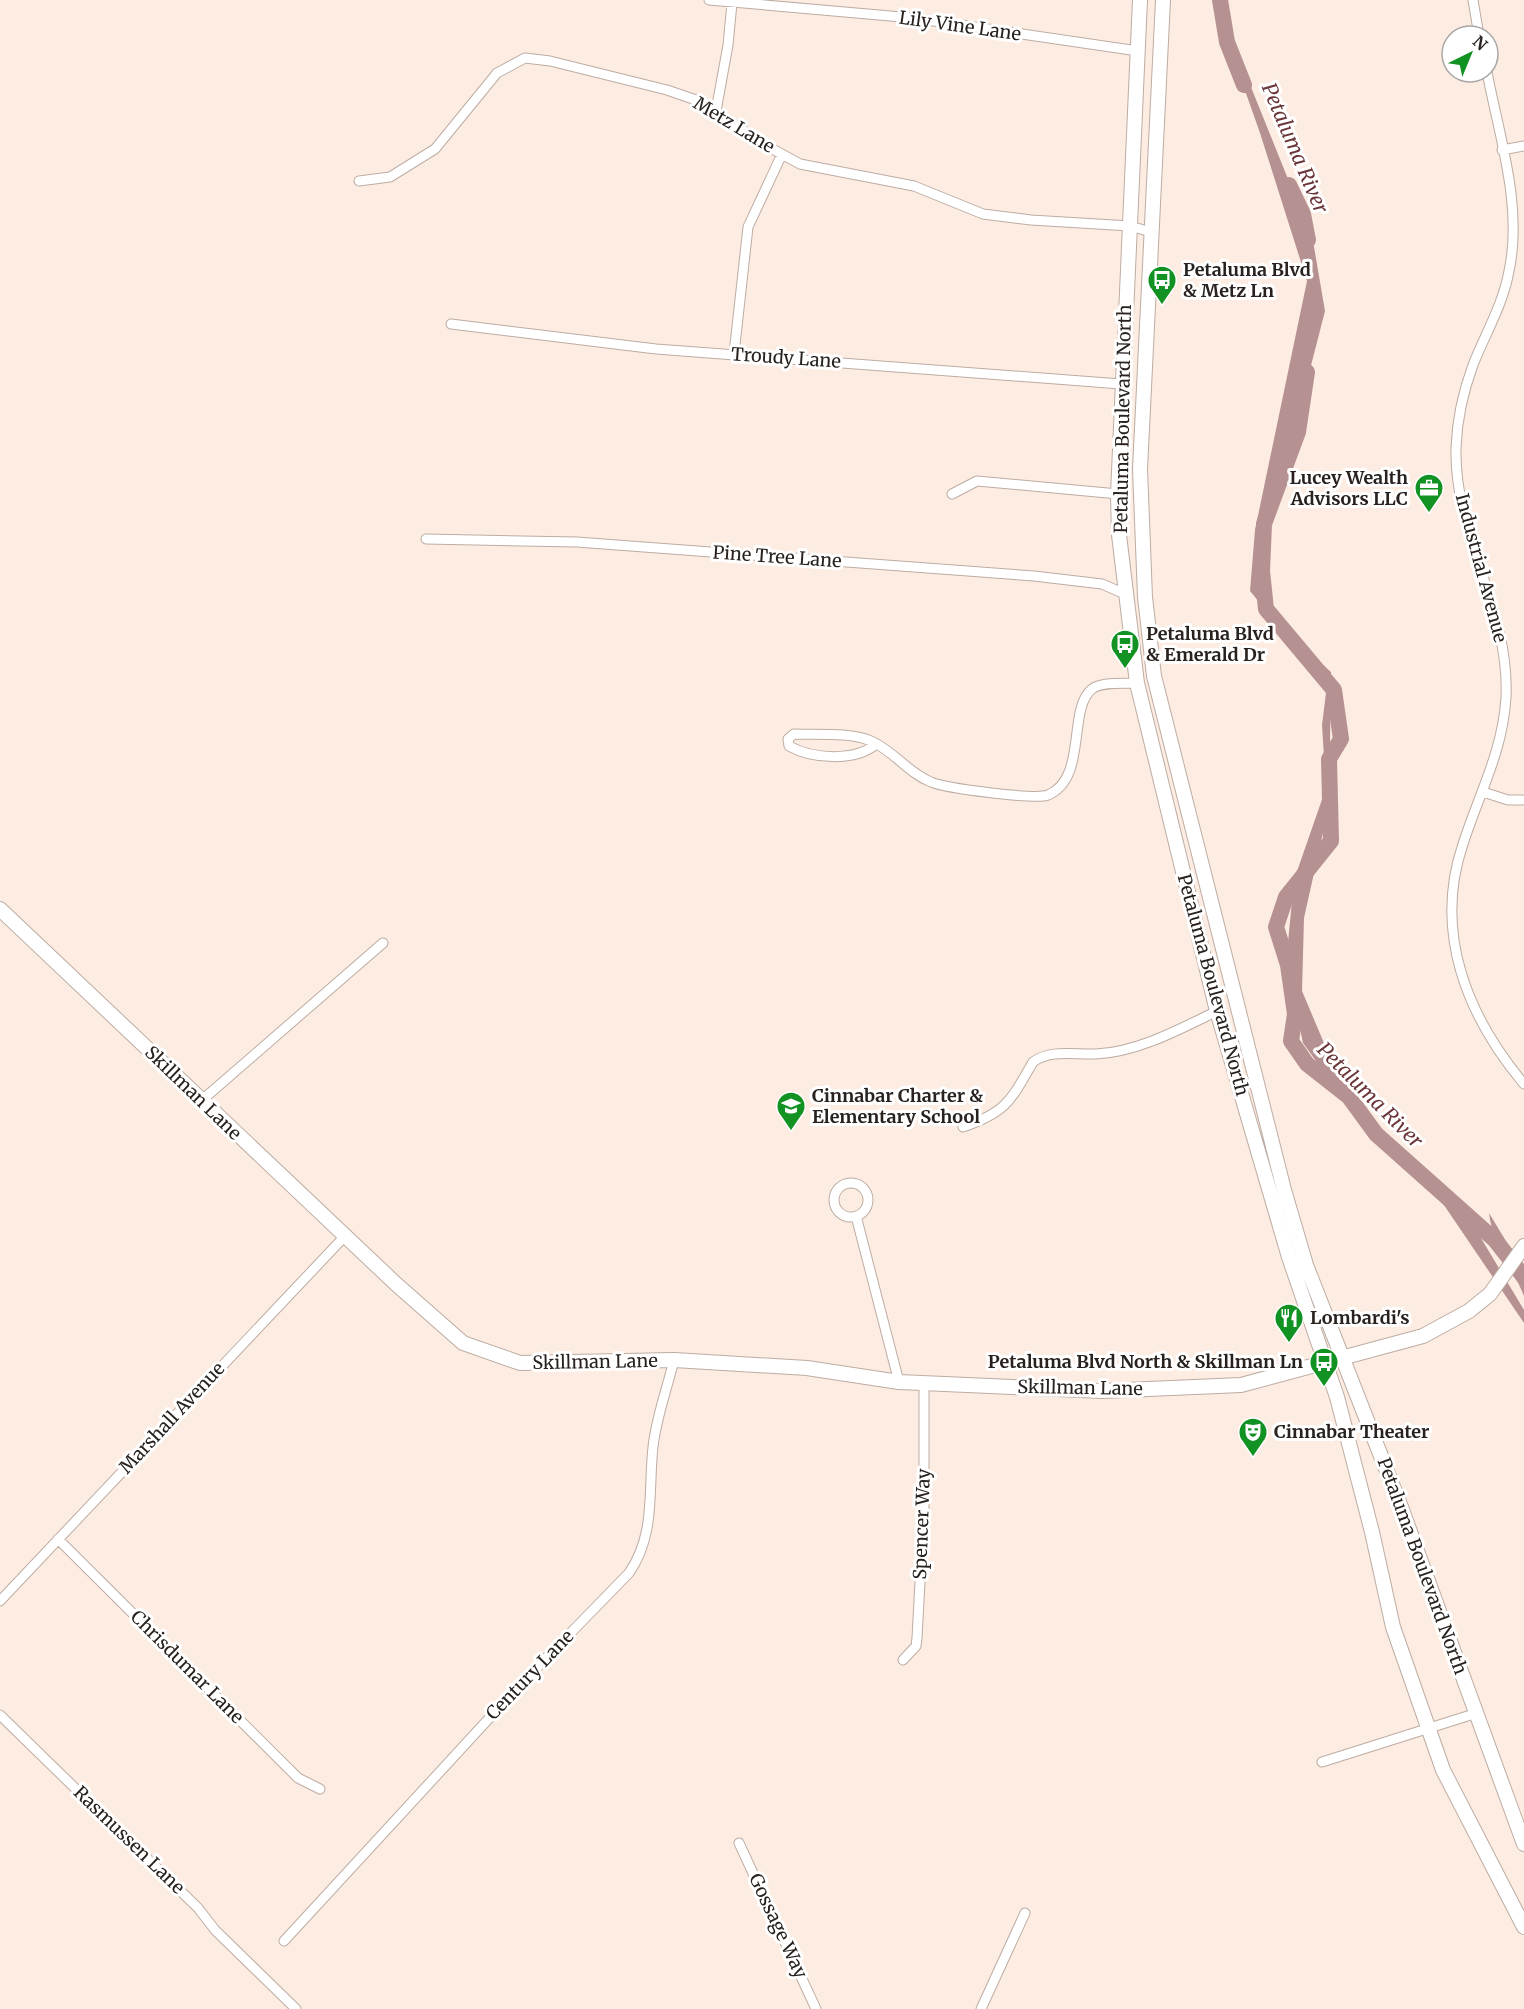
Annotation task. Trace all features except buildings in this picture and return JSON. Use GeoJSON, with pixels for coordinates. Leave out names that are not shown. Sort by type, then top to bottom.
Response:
{"type":"FeatureCollection","features":[{"type":"Feature","properties":{"kind":"main road","name":"Petaluma Boulevard North"},"geometry":{"type":"LineString","coordinates":[[1140,0],[1121,384],[1118,494],[1125,594],[1137,683],[1217,1011],[1289,1257],[1337,1397],[1370,1523],[1393,1627],[1443,1770],[1524,1927]]}},
{"type":"Feature","properties":{"kind":"main road","name":"Petaluma Boulevard North"},"geometry":{"type":"LineString","coordinates":[[1163,0],[1140,469],[1145,597],[1154,676],[1284,1190],[1306,1265],[1344,1356],[1524,1844]]}},
{"type":"Feature","properties":{"kind":"main road","name":"Skillman Lane"},"geometry":{"type":"LineString","coordinates":[[0,909],[345,1236],[463,1343],[520,1363],[674,1360],[807,1368],[924,1384],[1100,1391],[1241,1385],[1423,1335],[1469,1311],[1490,1294],[1524,1247]]}},
{"type":"Feature","properties":{"kind":"street","name":"Lily Vine Lane"},"geometry":{"type":"LineString","coordinates":[[709,0],[913,18],[1138,51]]}},
{"type":"Feature","properties":{"kind":"street"},"geometry":{"type":"LineString","coordinates":[[1473,0],[1477,24]]}},
{"type":"Feature","properties":{"kind":"street"},"geometry":{"type":"LineString","coordinates":[[717,111],[728,45],[732,3]]}},
{"type":"Feature","properties":{"kind":"street","name":"Metz Lane"},"geometry":{"type":"LineString","coordinates":[[359,181],[390,177],[435,149],[497,73],[525,58],[550,61],[667,90],[699,101],[800,164],[914,186],[983,214],[1031,220],[1130,226],[1151,232]]}},
{"type":"Feature","properties":{"kind":"street","name":"Industrial Avenue"},"geometry":{"type":"LineString","coordinates":[[1488,84],[1513,214],[1512,256],[1498,311],[1467,384],[1456,449],[1463,516],[1497,617],[1504,654],[1506,695],[1496,756],[1463,842],[1454,877],[1452,939],[1465,987],[1476,1012],[1493,1043],[1524,1084]]}},
{"type":"Feature","properties":{"kind":"street"},"geometry":{"type":"LineString","coordinates":[[1502,150],[1524,146]]}},
{"type":"Feature","properties":{"kind":"street"},"geometry":{"type":"LineString","coordinates":[[734,354],[748,227],[782,154]]}},
{"type":"Feature","properties":{"kind":"street","name":"Troudy Lane"},"geometry":{"type":"LineString","coordinates":[[451,324],[656,349],[1121,384]]}},
{"type":"Feature","properties":{"kind":"street"},"geometry":{"type":"LineString","coordinates":[[952,494],[977,481],[1118,494]]}},
{"type":"Feature","properties":{"kind":"street","name":"Pine Tree Lane"},"geometry":{"type":"LineString","coordinates":[[426,539],[577,542],[1034,576],[1102,584],[1125,594]]}},
{"type":"Feature","properties":{"kind":"street"},"geometry":{"type":"LineString","coordinates":[[876,744],[861,754],[818,755],[802,753],[789,747],[788,739],[794,734],[851,737],[876,744],[932,783],[1023,796],[1046,795],[1057,789],[1069,773],[1081,714],[1092,689],[1100,686],[1137,683]]}},
{"type":"Feature","properties":{"kind":"street"},"geometry":{"type":"LineString","coordinates":[[1483,792],[1508,800],[1524,800]]}},
{"type":"Feature","properties":{"kind":"street"},"geometry":{"type":"LineString","coordinates":[[201,1101],[383,943]]}},
{"type":"Feature","properties":{"kind":"street"},"geometry":{"type":"LineString","coordinates":[[963,1127],[990,1118],[1004,1107],[1033,1062],[1039,1057],[1050,1054],[1098,1054],[1126,1049],[1144,1044],[1217,1011]]}},
{"type":"Feature","properties":{"kind":"street"},"geometry":{"type":"LineString","coordinates":[[856,1216],[899,1382]]}},
{"type":"Feature","properties":{"kind":"street","name":"Marshall Avenue"},"geometry":{"type":"LineString","coordinates":[[0,1601],[345,1236]]}},
{"type":"Feature","properties":{"kind":"street","name":"Century Lane"},"geometry":{"type":"LineString","coordinates":[[284,1941],[518,1687],[629,1573],[641,1556],[649,1530],[653,1445],[674,1360]]}},
{"type":"Feature","properties":{"kind":"street","name":"Spencer Way"},"geometry":{"type":"LineString","coordinates":[[903,1660],[916,1646],[917,1638],[924,1508],[924,1384]]}},
{"type":"Feature","properties":{"kind":"street","name":"Chrisdumar Lane"},"geometry":{"type":"LineString","coordinates":[[58,1539],[298,1778],[320,1789]]}},
{"type":"Feature","properties":{"kind":"street"},"geometry":{"type":"LineString","coordinates":[[1322,1762],[1477,1713]]}},
{"type":"Feature","properties":{"kind":"street","name":"Rasmussen Lane"},"geometry":{"type":"LineString","coordinates":[[0,1715],[198,1908],[215,1930],[296,2009]]}},
{"type":"Feature","properties":{"kind":"street","name":"Gossage Way"},"geometry":{"type":"LineString","coordinates":[[739,1843],[816,2009]]}},
{"type":"Feature","properties":{"kind":"street"},"geometry":{"type":"LineString","coordinates":[[981,2009],[1025,1913]]}},
{"type":"Feature","properties":{"kind":"shaded area"},"geometry":{"type":"Polygon","coordinates":[[[1213,0],[1225,0],[1234,45],[1313,241],[1325,311],[1277,498],[1260,545],[1260,592],[1307,651],[1331,672],[1330,744],[1335,779],[1304,918],[1302,991],[1343,1088],[1386,1137],[1463,1208],[1524,1310],[1524,1323],[1429,1183],[1349,1107],[1303,1043],[1286,963],[1294,880],[1326,788],[1322,725],[1327,685],[1250,591],[1255,530],[1307,281],[1260,133],[1213,0]]]}},
{"type":"Feature","properties":{"kind":"shaded area"},"geometry":{"type":"Polygon","coordinates":[[[1489,1213],[1524,1271],[1524,1296],[1498,1245],[1489,1213]]]}},
{"type":"Feature","properties":{"kind":"waterway","name":"Petaluma River"},"geometry":{"type":"LineString","coordinates":[[1220,0],[1227,42],[1244,85]]}},
{"type":"Feature","properties":{"kind":"waterway","name":"Petaluma River"},"geometry":{"type":"LineString","coordinates":[[1289,185],[1303,214],[1308,240]]}},
{"type":"Feature","properties":{"kind":"waterway","name":"Petaluma River"},"geometry":{"type":"LineString","coordinates":[[1307,372],[1298,432],[1264,524],[1262,571],[1266,609],[1334,690],[1341,739],[1329,759],[1331,841],[1286,897],[1276,927],[1288,965],[1295,1014],[1291,1041],[1307,1064],[1349,1097],[1376,1134],[1495,1240],[1524,1277]]}},
{"type":"Feature","properties":{"kind":"place","name":"Petaluma Blvd & Metz Ln"},"geometry":{"type":"Point","coordinates":[1162,306]}},
{"type":"Feature","properties":{"kind":"place","name":"Lucey Wealth Advisors LLC"},"geometry":{"type":"Point","coordinates":[1429,514]}},
{"type":"Feature","properties":{"kind":"place","name":"Petaluma Blvd & Emerald Dr"},"geometry":{"type":"Point","coordinates":[1125,670]}},
{"type":"Feature","properties":{"kind":"place","name":"Cinnabar Charter & Elementary School"},"geometry":{"type":"Point","coordinates":[791,1132]}},
{"type":"Feature","properties":{"kind":"place","name":"Lombardi's"},"geometry":{"type":"Point","coordinates":[1289,1344]}},
{"type":"Feature","properties":{"kind":"place","name":"Petaluma Blvd North & Skillman Ln"},"geometry":{"type":"Point","coordinates":[1324,1388]}},
{"type":"Feature","properties":{"kind":"place","name":"Cinnabar Theater"},"geometry":{"type":"Point","coordinates":[1253,1458]}}]}
